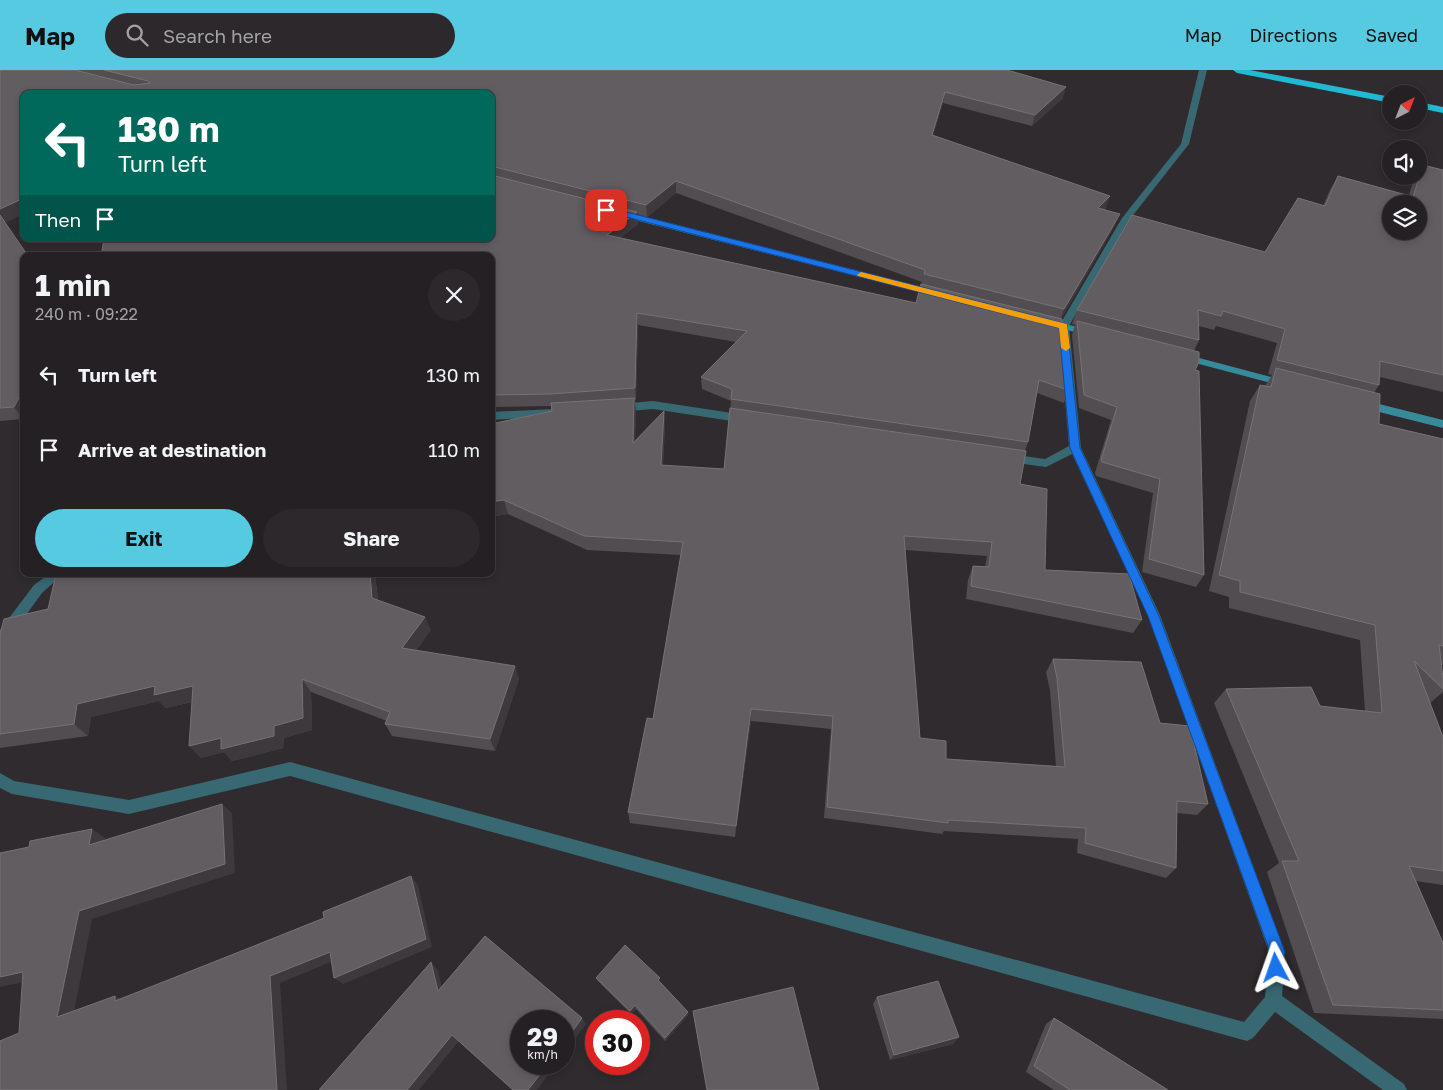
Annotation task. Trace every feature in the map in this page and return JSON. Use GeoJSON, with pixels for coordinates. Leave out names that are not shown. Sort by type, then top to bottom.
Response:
{"type":"FeatureCollection","features":[{"type":"Feature","properties":{"kind":"highway"},"geometry":{"type":"LineString","coordinates":[[1237,70],[1382,98]]}},
{"type":"Feature","properties":{"kind":"highway"},"geometry":{"type":"LineString","coordinates":[[1428,107],[1443,110]]}},
{"type":"Feature","properties":{"kind":"street"},"geometry":{"type":"LineString","coordinates":[[0,780],[12,787],[129,807],[290,769],[1247,1032],[1273,1000],[1277,952],[1154,616],[1075,448],[1064,326],[1126,218],[1185,144],[1203,70]]}},
{"type":"Feature","properties":{"kind":"street"},"geometry":{"type":"LineString","coordinates":[[615,212],[949,297]]}},
{"type":"Feature","properties":{"kind":"street"},"geometry":{"type":"LineString","coordinates":[[1035,319],[1102,336]]}},
{"type":"Feature","properties":{"kind":"street"},"geometry":{"type":"LineString","coordinates":[[1177,356],[1301,388]]}},
{"type":"Feature","properties":{"kind":"street"},"geometry":{"type":"LineString","coordinates":[[1358,402],[1443,424]]}},
{"type":"Feature","properties":{"kind":"street"},"geometry":{"type":"LineString","coordinates":[[604,409],[653,405],[752,420]]}},
{"type":"Feature","properties":{"kind":"street"},"geometry":{"type":"LineString","coordinates":[[495,416],[565,412]]}},
{"type":"Feature","properties":{"kind":"street"},"geometry":{"type":"LineString","coordinates":[[997,456],[1046,463],[1075,448]]}},
{"type":"Feature","properties":{"kind":"street"},"geometry":{"type":"LineString","coordinates":[[0,640],[38,589],[53,577]]}},
{"type":"Feature","properties":{"kind":"street"},"geometry":{"type":"LineString","coordinates":[[1273,1000],[1398,1090]]}},
{"type":"Feature","properties":{"kind":"building"},"geometry":{"type":"Polygon","coordinates":[[[0,70],[75,70],[134,85],[150,83],[104,70],[1007,70],[1066,87],[1035,115],[945,92],[932,135],[1110,196],[1098,208],[1120,214],[1064,309],[924,274],[925,270],[676,181],[646,205],[495,167],[495,90],[20,90],[20,200],[0,209],[0,70]]]}},
{"type":"Feature","properties":{"kind":"building"},"geometry":{"type":"Polygon","coordinates":[[[1427,166],[1443,170],[1443,375],[1380,361],[1379,385],[1277,360],[1285,329],[1223,311],[1221,316],[1198,310],[1199,340],[1077,310],[1132,215],[1265,252],[1298,198],[1325,206],[1338,176],[1406,195],[1382,195],[1382,240],[1427,240],[1427,195],[1414,195],[1417,185],[1427,185],[1427,166]]]}},
{"type":"Feature","properties":{"kind":"building"},"geometry":{"type":"Polygon","coordinates":[[[495,176],[637,212],[607,235],[916,303],[921,284],[1062,319],[1068,390],[1039,380],[1028,442],[731,399],[732,389],[701,377],[747,331],[637,313],[635,388],[550,394],[495,395],[495,252],[102,252],[103,242],[495,242],[495,176]]]}},
{"type":"Feature","properties":{"kind":"building"},"geometry":{"type":"Polygon","coordinates":[[[0,215],[25,252],[20,252],[20,396],[14,407],[0,408],[0,215]]]}},
{"type":"Feature","properties":{"kind":"building"},"geometry":{"type":"Polygon","coordinates":[[[1077,321],[1199,352],[1199,362],[1195,370],[1199,371],[1204,575],[1149,559],[1160,479],[1102,462],[1117,407],[1084,395],[1077,321]]]}},
{"type":"Feature","properties":{"kind":"building"},"geometry":{"type":"Polygon","coordinates":[[[1276,368],[1380,394],[1379,424],[1443,439],[1443,646],[1439,645],[1443,689],[1414,661],[1443,737],[1443,871],[1409,866],[1443,943],[1443,1010],[1333,1005],[1282,861],[1299,861],[1226,689],[1311,687],[1320,706],[1382,713],[1375,625],[1240,592],[1240,581],[1219,575],[1260,385],[1271,387],[1276,368]]]}},
{"type":"Feature","properties":{"kind":"building"},"geometry":{"type":"Polygon","coordinates":[[[634,398],[633,443],[664,411],[661,465],[724,469],[730,408],[1026,451],[1020,484],[1047,489],[1045,570],[1129,574],[1142,620],[971,586],[973,566],[989,567],[992,542],[904,536],[920,738],[946,741],[946,759],[1065,767],[1057,678],[1053,659],[1141,662],[1160,723],[1190,726],[1208,804],[1177,801],[1176,868],[1085,843],[1086,828],[948,820],[948,823],[827,807],[833,716],[751,709],[736,826],[628,812],[647,718],[653,719],[683,542],[584,536],[504,500],[495,501],[495,423],[552,411],[551,403],[634,398]]]}},
{"type":"Feature","properties":{"kind":"building"},"geometry":{"type":"Polygon","coordinates":[[[55,577],[370,577],[372,598],[425,617],[402,648],[515,666],[490,739],[385,724],[390,712],[302,679],[303,718],[274,726],[274,736],[221,749],[221,738],[189,746],[193,686],[154,695],[155,686],[77,704],[74,724],[0,734],[0,634],[4,619],[48,609],[55,577]]]}},
{"type":"Feature","properties":{"kind":"building"},"geometry":{"type":"Polygon","coordinates":[[[222,804],[225,864],[79,911],[57,1017],[115,996],[115,1001],[249,948],[324,918],[323,912],[411,876],[426,939],[334,978],[330,952],[270,976],[277,1090],[0,1090],[0,1041],[19,1033],[23,972],[0,977],[0,853],[29,847],[30,841],[92,829],[89,845],[222,804]]]}},
{"type":"Feature","properties":{"kind":"building"},"geometry":{"type":"Polygon","coordinates":[[[485,936],[573,1010],[510,1010],[510,1075],[540,1075],[528,1090],[513,1090],[452,1035],[407,1090],[319,1090],[431,962],[438,991],[485,936]]]}},
{"type":"Feature","properties":{"kind":"building"},"geometry":{"type":"Polygon","coordinates":[[[625,945],[660,978],[658,980],[688,1012],[665,1038],[650,1022],[650,1010],[640,1010],[635,1005],[629,1010],[596,978],[625,945]]]}},
{"type":"Feature","properties":{"kind":"building"},"geometry":{"type":"Polygon","coordinates":[[[938,981],[959,1037],[894,1055],[877,997],[938,981]]]}},
{"type":"Feature","properties":{"kind":"building"},"geometry":{"type":"Polygon","coordinates":[[[793,987],[819,1090],[707,1090],[693,1011],[793,987]]]}},
{"type":"Feature","properties":{"kind":"building"},"geometry":{"type":"Polygon","coordinates":[[[575,1012],[582,1018],[575,1028],[575,1012]]]}},
{"type":"Feature","properties":{"kind":"building"},"geometry":{"type":"Polygon","coordinates":[[[1054,1018],[1168,1090],[1070,1090],[1034,1066],[1054,1018]]]}},
{"type":"Feature","properties":{"kind":"slow traffic"},"geometry":{"type":"LineString","coordinates":[[861,275],[1064,326],[1066,348]]}},
{"type":"Feature","properties":{"kind":"route"},"geometry":{"type":"LineString","coordinates":[[606,210],[1064,326],[1075,448],[1154,616],[1277,952],[1276,968]]}}]}
